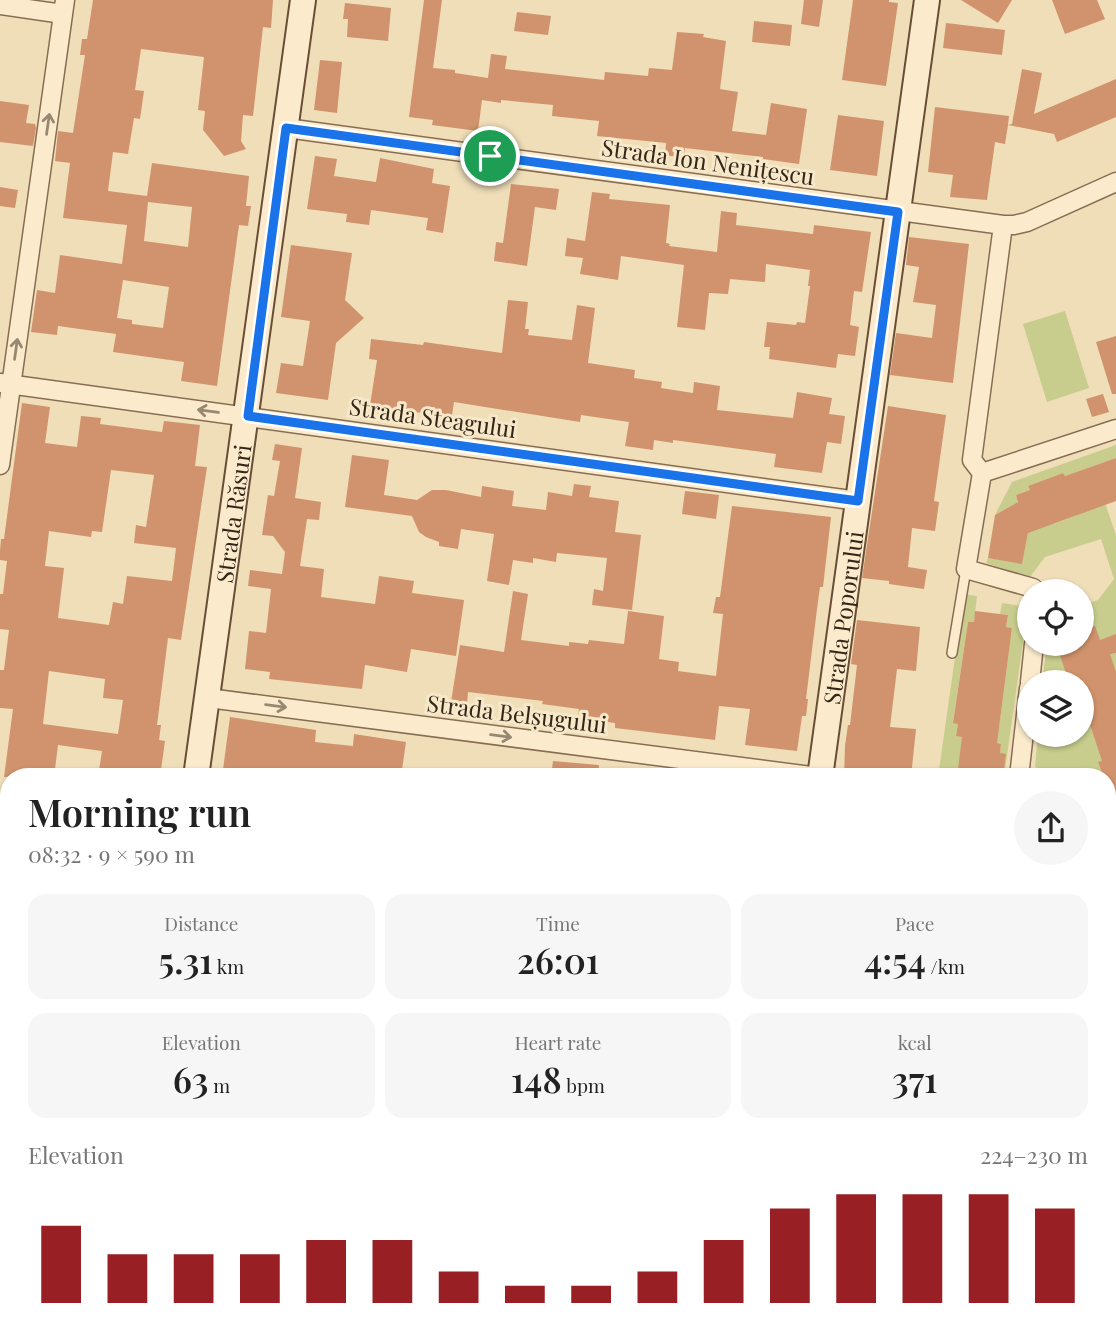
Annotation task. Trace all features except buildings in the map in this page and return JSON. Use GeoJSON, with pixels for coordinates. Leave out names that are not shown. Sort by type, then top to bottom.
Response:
{"type":"FeatureCollection","features":[{"type":"Feature","properties":{"kind":"street","name":"Strada Răsuri"},"geometry":{"type":"LineString","coordinates":[[197,768],[248,416],[303,0]]}},
{"type":"Feature","properties":{"kind":"street","name":"Strada Poporului"},"geometry":{"type":"LineString","coordinates":[[821,768],[927,0]]}},
{"type":"Feature","properties":{"kind":"street"},"geometry":{"type":"LineString","coordinates":[[0,5],[64,7],[6,383],[0,465]]}},
{"type":"Feature","properties":{"kind":"street","name":"Strada Ion Nenițescu"},"geometry":{"type":"LineString","coordinates":[[286,128],[1003,225],[1027,222],[1116,182]]}},
{"type":"Feature","properties":{"kind":"street"},"geometry":{"type":"LineString","coordinates":[[1003,225],[972,460],[982,473],[966,569],[1017,584]]}},
{"type":"Feature","properties":{"kind":"street","name":"Strada Steagului"},"geometry":{"type":"LineString","coordinates":[[6,383],[858,501]]}},
{"type":"Feature","properties":{"kind":"street"},"geometry":{"type":"LineString","coordinates":[[982,473],[1116,429]]}},
{"type":"Feature","properties":{"kind":"street","name":"Strada Belșugului"},"geometry":{"type":"LineString","coordinates":[[208,698],[750,768]]}},
{"type":"Feature","properties":{"kind":"street"},"geometry":{"type":"LineString","coordinates":[[1020,768],[1022,747]]}},
{"type":"Feature","properties":{"kind":"lane"},"geometry":{"type":"LineString","coordinates":[[952,653],[966,569]]}},
{"type":"Feature","properties":{"kind":"green space"},"geometry":{"type":"Polygon","coordinates":[[[1065,311],[1089,388],[1047,402],[1023,324],[1065,311]]]}},
{"type":"Feature","properties":{"kind":"green space"},"geometry":{"type":"Polygon","coordinates":[[[1116,445],[1116,458],[1028,486],[1030,490],[1016,495],[1018,502],[995,515],[1012,482],[1116,445]]]}},
{"type":"Feature","properties":{"kind":"green space"},"geometry":{"type":"Polygon","coordinates":[[[1104,500],[1116,535],[1116,768],[1035,766],[1037,747],[1094,747],[1094,670],[1044,670],[1045,656],[1094,656],[1094,601],[1098,600],[1114,579],[1101,539],[1045,557],[1030,577],[986,563],[988,558],[1022,563],[1029,527],[1059,522],[1104,500]]]}},
{"type":"Feature","properties":{"kind":"green space"},"geometry":{"type":"Polygon","coordinates":[[[964,594],[977,596],[974,622],[968,622],[953,722],[958,724],[956,736],[967,738],[961,750],[958,768],[939,768],[964,594]]]}},
{"type":"Feature","properties":{"kind":"green space"},"geometry":{"type":"Polygon","coordinates":[[[1002,603],[1017,605],[1017,656],[1021,656],[1005,768],[1002,768],[1001,744],[989,742],[999,727],[1012,628],[1006,627],[1008,615],[1000,614],[1002,603]]]}},
{"type":"Feature","properties":{"kind":"route"},"geometry":{"type":"LineString","coordinates":[[286,128],[490,156],[898,212],[858,501],[248,416],[286,128]]}}]}
